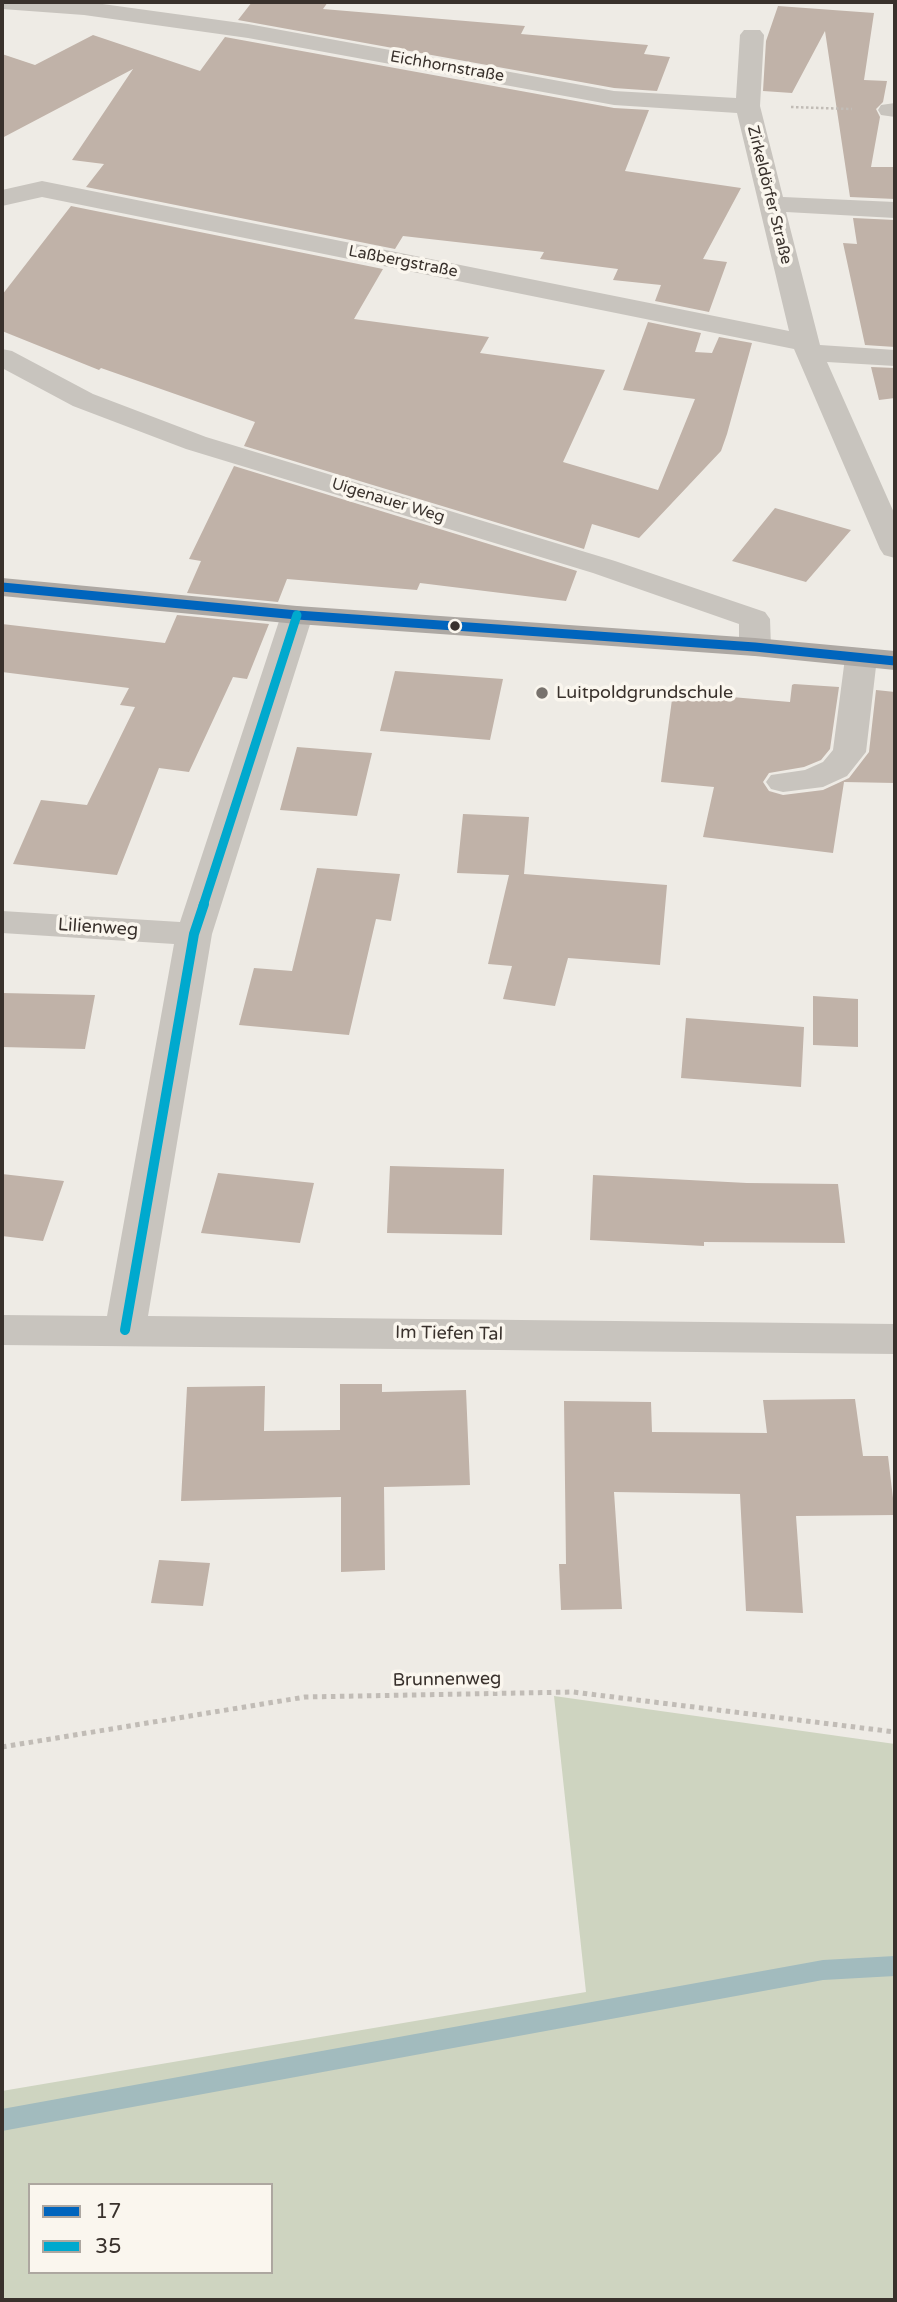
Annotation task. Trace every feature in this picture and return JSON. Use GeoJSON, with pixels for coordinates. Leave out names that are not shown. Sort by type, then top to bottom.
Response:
{"type":"FeatureCollection","features":[{"type":"Feature","properties":{"kind":"main road"},"geometry":{"type":"LineString","coordinates":[[2,587],[297,615],[755,647],[895,661]]}},
{"type":"Feature","properties":{"kind":"street","name":"Eichhornstraße"},"geometry":{"type":"LineString","coordinates":[[2,2],[84,8],[248,31],[614,98],[748,106]]}},
{"type":"Feature","properties":{"kind":"street","name":"Zirkeldörfer Straße"},"geometry":{"type":"LineString","coordinates":[[752,35],[748,106],[807,348],[895,549]]}},
{"type":"Feature","properties":{"kind":"street","name":"Laßbergstraße"},"geometry":{"type":"LineString","coordinates":[[2,198],[42,189],[807,348]]}},
{"type":"Feature","properties":{"kind":"street"},"geometry":{"type":"LineString","coordinates":[[772,204],[895,210]]}},
{"type":"Feature","properties":{"kind":"street"},"geometry":{"type":"LineString","coordinates":[[807,348],[895,358]]}},
{"type":"Feature","properties":{"kind":"street","name":"Uigenauer Weg"},"geometry":{"type":"LineString","coordinates":[[2,357],[83,400],[196,443],[604,567],[754,619],[755,647]]}},
{"type":"Feature","properties":{"kind":"street"},"geometry":{"type":"LineString","coordinates":[[125,1330],[194,934],[297,615]]}},
{"type":"Feature","properties":{"kind":"street"},"geometry":{"type":"LineString","coordinates":[[783,782],[811,780],[835,769],[849,752],[861,658]]}},
{"type":"Feature","properties":{"kind":"street","name":"Lilienweg"},"geometry":{"type":"LineString","coordinates":[[2,922],[194,934]]}},
{"type":"Feature","properties":{"kind":"street","name":"Im Tiefen Tal"},"geometry":{"type":"LineString","coordinates":[[2,1330],[895,1339]]}},
{"type":"Feature","properties":{"kind":"path"},"geometry":{"type":"LineString","coordinates":[[748,106],[893,110]]}},
{"type":"Feature","properties":{"kind":"path","name":"Brunnenweg"},"geometry":{"type":"LineString","coordinates":[[2,1747],[305,1697],[560,1692],[895,1732]]}},
{"type":"Feature","properties":{"kind":"green space"},"geometry":{"type":"Polygon","coordinates":[[[554,1696],[895,1744],[895,2300],[2,2300],[2,2091],[586,1992],[554,1696]]]}},
{"type":"Feature","properties":{"kind":"building"},"geometry":{"type":"Polygon","coordinates":[[[252,2],[328,2],[323,9],[525,26],[521,34],[648,45],[644,54],[670,57],[657,91],[614,88],[238,20],[252,2]]]}},
{"type":"Feature","properties":{"kind":"building"},"geometry":{"type":"Polygon","coordinates":[[[778,6],[874,13],[864,80],[887,81],[883,102],[876,109],[880,117],[871,167],[895,167],[895,199],[850,197],[825,31],[792,93],[763,91],[766,41],[778,6]]]}},
{"type":"Feature","properties":{"kind":"building"},"geometry":{"type":"Polygon","coordinates":[[[93,35],[200,71],[225,37],[614,108],[649,110],[625,171],[741,188],[703,259],[727,262],[709,312],[655,301],[661,285],[613,280],[618,269],[540,259],[544,252],[403,236],[395,249],[86,187],[104,164],[72,160],[133,69],[2,138],[2,54],[35,65],[93,35]]]}},
{"type":"Feature","properties":{"kind":"building"},"geometry":{"type":"Polygon","coordinates":[[[71,206],[383,269],[354,319],[489,337],[480,353],[605,370],[563,462],[658,490],[695,399],[623,390],[648,322],[701,333],[695,352],[712,353],[719,337],[752,343],[721,451],[639,538],[592,524],[584,549],[244,446],[255,422],[101,368],[99,370],[2,331],[2,295],[71,206]]]}},
{"type":"Feature","properties":{"kind":"building"},"geometry":{"type":"Polygon","coordinates":[[[853,218],[895,220],[895,347],[865,345],[843,243],[857,244],[853,218]]]}},
{"type":"Feature","properties":{"kind":"building"},"geometry":{"type":"Polygon","coordinates":[[[871,367],[895,368],[895,398],[879,400],[871,367]]]}},
{"type":"Feature","properties":{"kind":"building"},"geometry":{"type":"Polygon","coordinates":[[[234,466],[577,571],[566,601],[420,583],[417,590],[287,579],[278,602],[187,593],[201,561],[189,559],[234,466]]]}},
{"type":"Feature","properties":{"kind":"building"},"geometry":{"type":"Polygon","coordinates":[[[775,508],[851,530],[806,582],[732,561],[775,508]]]}},
{"type":"Feature","properties":{"kind":"building"},"geometry":{"type":"Polygon","coordinates":[[[177,615],[269,624],[247,679],[233,677],[189,772],[159,768],[117,875],[13,864],[41,800],[87,805],[135,707],[120,705],[129,688],[2,672],[2,624],[165,643],[177,615]]]}},
{"type":"Feature","properties":{"kind":"building"},"geometry":{"type":"Polygon","coordinates":[[[395,671],[503,679],[490,740],[380,731],[395,671]]]}},
{"type":"Feature","properties":{"kind":"building"},"geometry":{"type":"Polygon","coordinates":[[[794,684],[839,687],[830,749],[821,760],[804,767],[769,773],[763,782],[769,791],[783,795],[823,790],[849,778],[869,752],[876,690],[895,692],[895,783],[844,782],[833,853],[703,837],[714,787],[661,782],[673,692],[790,702],[794,684]]]}},
{"type":"Feature","properties":{"kind":"building"},"geometry":{"type":"Polygon","coordinates":[[[297,747],[372,753],[357,816],[280,810],[297,747]]]}},
{"type":"Feature","properties":{"kind":"building"},"geometry":{"type":"Polygon","coordinates":[[[463,814],[529,817],[524,874],[667,885],[660,965],[568,958],[555,1006],[503,999],[512,966],[488,964],[509,875],[457,873],[463,814]]]}},
{"type":"Feature","properties":{"kind":"building"},"geometry":{"type":"Polygon","coordinates":[[[317,868],[400,874],[391,921],[376,919],[349,1035],[239,1025],[254,968],[292,971],[317,868]]]}},
{"type":"Feature","properties":{"kind":"building"},"geometry":{"type":"Polygon","coordinates":[[[2,993],[95,995],[85,1049],[2,1047],[2,993]]]}},
{"type":"Feature","properties":{"kind":"building"},"geometry":{"type":"Polygon","coordinates":[[[813,996],[858,999],[858,1047],[813,1045],[813,996]]]}},
{"type":"Feature","properties":{"kind":"building"},"geometry":{"type":"Polygon","coordinates":[[[686,1018],[804,1027],[801,1087],[681,1078],[686,1018]]]}},
{"type":"Feature","properties":{"kind":"building"},"geometry":{"type":"Polygon","coordinates":[[[390,1166],[504,1169],[502,1235],[387,1233],[390,1166]]]}},
{"type":"Feature","properties":{"kind":"building"},"geometry":{"type":"Polygon","coordinates":[[[218,1173],[314,1183],[300,1243],[201,1233],[218,1173]]]}},
{"type":"Feature","properties":{"kind":"building"},"geometry":{"type":"Polygon","coordinates":[[[2,1174],[64,1181],[43,1241],[2,1236],[2,1174]]]}},
{"type":"Feature","properties":{"kind":"building"},"geometry":{"type":"Polygon","coordinates":[[[593,1175],[747,1183],[838,1184],[845,1243],[704,1242],[704,1246],[590,1240],[593,1175]]]}},
{"type":"Feature","properties":{"kind":"building"},"geometry":{"type":"Polygon","coordinates":[[[340,1384],[382,1384],[382,1392],[466,1390],[470,1485],[384,1487],[385,1570],[341,1572],[341,1497],[181,1501],[187,1387],[265,1386],[264,1431],[340,1430],[340,1384]]]}},
{"type":"Feature","properties":{"kind":"building"},"geometry":{"type":"Polygon","coordinates":[[[855,1399],[863,1456],[888,1456],[895,1515],[796,1516],[803,1613],[746,1611],[740,1494],[614,1492],[622,1609],[561,1610],[559,1564],[566,1564],[564,1401],[651,1402],[652,1432],[767,1433],[763,1400],[855,1399]]]}},
{"type":"Feature","properties":{"kind":"building"},"geometry":{"type":"Polygon","coordinates":[[[159,1560],[210,1563],[203,1606],[151,1603],[159,1560]]]}},
{"type":"Feature","properties":{"kind":"waterway"},"geometry":{"type":"LineString","coordinates":[[2,2120],[823,1970],[895,1966]]}},
{"type":"Feature","properties":{"kind":"transit line","name":"17"},"geometry":{"type":"LineString","coordinates":[[2,587],[297,615],[755,647],[895,661]]}},
{"type":"Feature","properties":{"kind":"transit line","name":"35"},"geometry":{"type":"LineString","coordinates":[[125,1330],[194,934],[297,615]]}},
{"type":"Feature","properties":{"kind":"place","name":"Luitpoldgrundschule"},"geometry":{"type":"Point","coordinates":[542,693]}}]}
